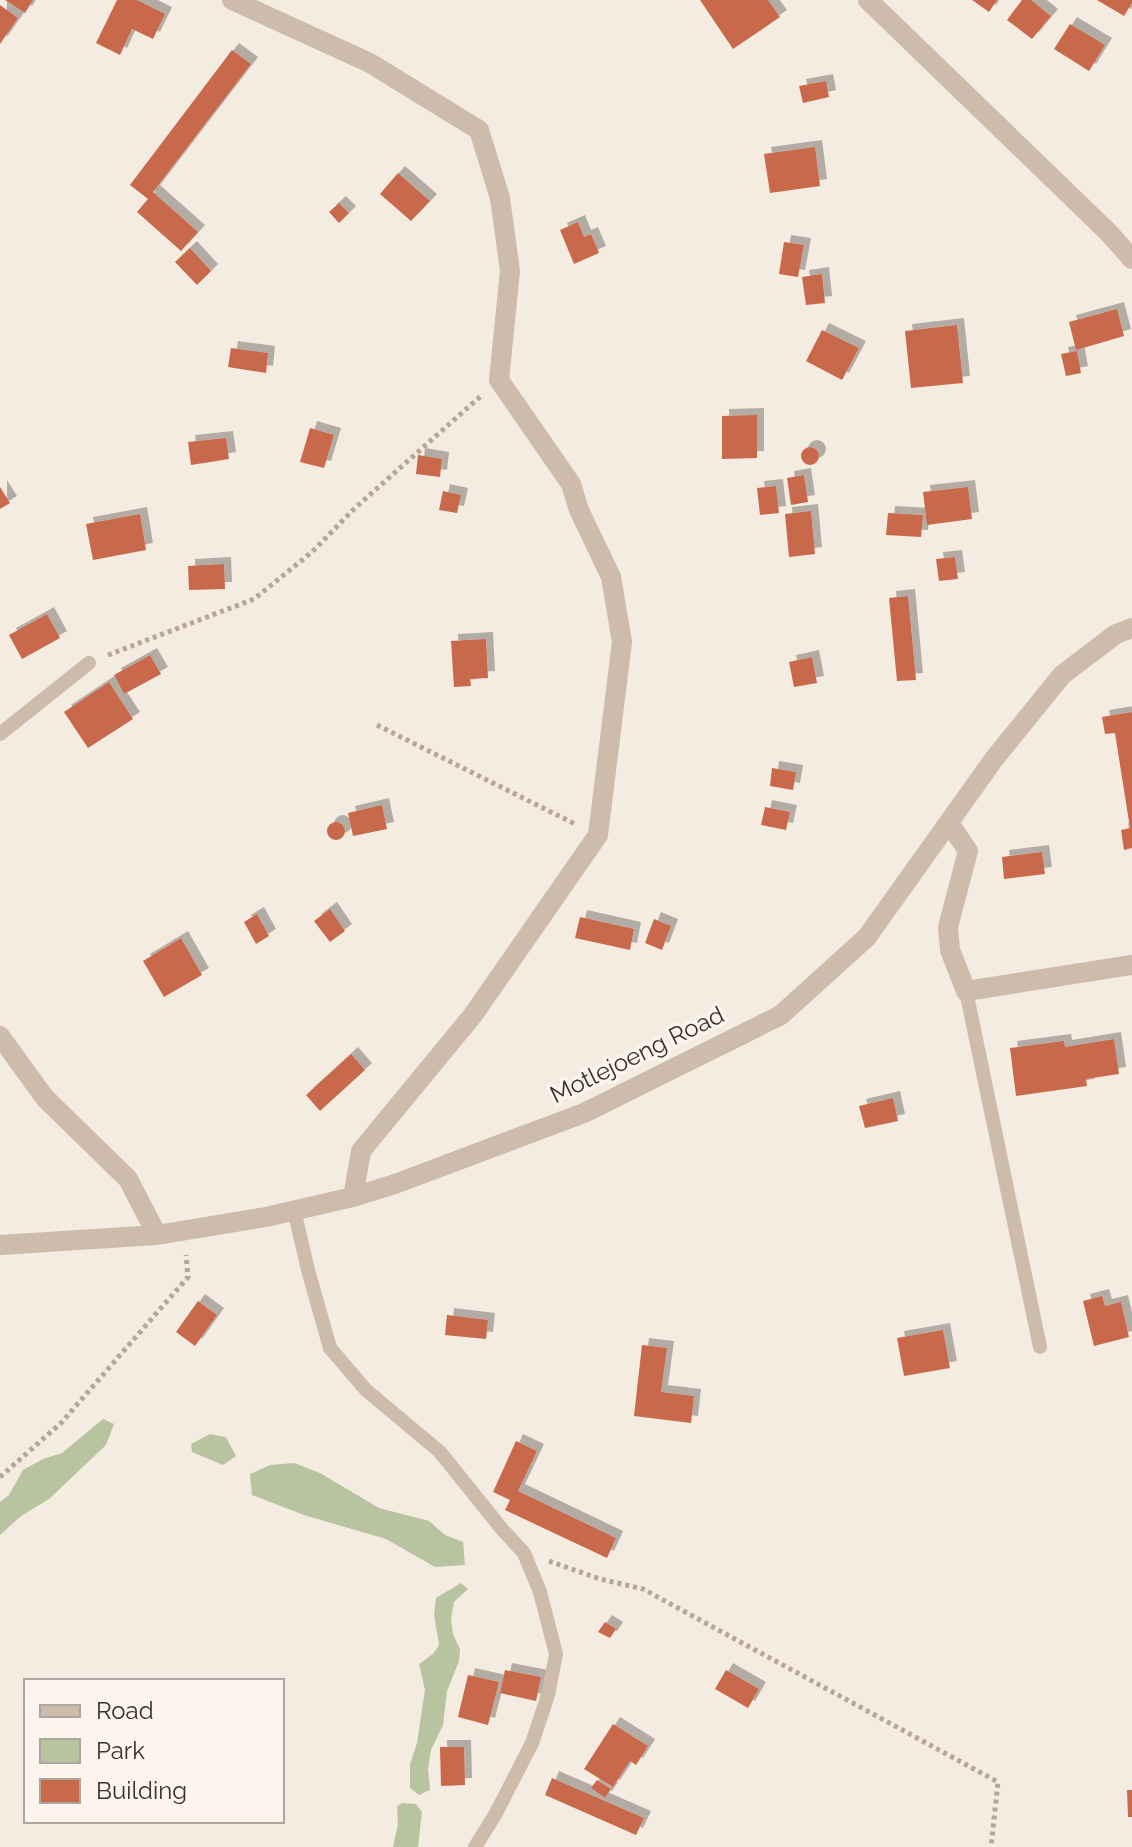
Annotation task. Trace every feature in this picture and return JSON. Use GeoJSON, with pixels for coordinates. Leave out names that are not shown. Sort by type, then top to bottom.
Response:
{"type":"FeatureCollection","features":[{"type":"Feature","properties":{"kind":"street"},"geometry":{"type":"LineString","coordinates":[[232,0],[370,63],[479,130],[500,198],[510,271],[499,380],[571,484],[579,510],[611,577],[622,642],[598,835],[473,1015],[361,1151],[353,1197]]}},
{"type":"Feature","properties":{"kind":"street"},"geometry":{"type":"LineString","coordinates":[[868,0],[1108,232],[1132,259]]}},
{"type":"Feature","properties":{"kind":"street","name":"Motlejoeng Road"},"geometry":{"type":"LineString","coordinates":[[0,1245],[157,1235],[353,1197],[584,1113],[781,1015],[867,937],[994,759],[1062,675],[1116,634],[1132,628]]}},
{"type":"Feature","properties":{"kind":"street"},"geometry":{"type":"LineString","coordinates":[[949,823],[968,851],[948,927],[950,950],[966,991],[1132,965]]}},
{"type":"Feature","properties":{"kind":"street"},"geometry":{"type":"LineString","coordinates":[[0,1036],[45,1098],[128,1179],[157,1235]]}},
{"type":"Feature","properties":{"kind":"lane"},"geometry":{"type":"LineString","coordinates":[[0,734],[89,663]]}},
{"type":"Feature","properties":{"kind":"lane"},"geometry":{"type":"LineString","coordinates":[[966,991],[1040,1347]]}},
{"type":"Feature","properties":{"kind":"lane"},"geometry":{"type":"LineString","coordinates":[[294,1210],[330,1348],[366,1390],[440,1452],[524,1553],[540,1592],[556,1654],[548,1695],[532,1743],[475,1847]]}},
{"type":"Feature","properties":{"kind":"path"},"geometry":{"type":"LineString","coordinates":[[89,663],[254,599],[312,552],[355,508],[499,380]]}},
{"type":"Feature","properties":{"kind":"path"},"geometry":{"type":"LineString","coordinates":[[377,725],[598,835]]}},
{"type":"Feature","properties":{"kind":"path"},"geometry":{"type":"LineString","coordinates":[[0,1477],[61,1423],[188,1277],[185,1230]]}},
{"type":"Feature","properties":{"kind":"path"},"geometry":{"type":"LineString","coordinates":[[524,1553],[600,1579],[643,1589],[998,1782],[991,1847]]}},
{"type":"Feature","properties":{"kind":"green space"},"geometry":{"type":"Polygon","coordinates":[[[103,1419],[114,1424],[106,1445],[49,1499],[21,1516],[0,1535],[0,1502],[9,1495],[23,1470],[62,1453],[103,1419]]]}},
{"type":"Feature","properties":{"kind":"green space"},"geometry":{"type":"Polygon","coordinates":[[[210,1434],[226,1437],[236,1456],[223,1465],[192,1452],[191,1444],[210,1434]]]}},
{"type":"Feature","properties":{"kind":"green space"},"geometry":{"type":"Polygon","coordinates":[[[294,1463],[320,1473],[379,1508],[429,1521],[445,1535],[463,1542],[465,1565],[435,1567],[386,1539],[304,1515],[252,1495],[250,1474],[270,1465],[294,1463]]]}},
{"type":"Feature","properties":{"kind":"green space"},"geometry":{"type":"Polygon","coordinates":[[[461,1583],[468,1589],[454,1602],[451,1619],[460,1649],[459,1661],[447,1691],[443,1725],[431,1750],[428,1769],[430,1790],[419,1795],[410,1788],[410,1764],[417,1743],[425,1690],[419,1664],[439,1645],[434,1614],[436,1598],[461,1583]]]}},
{"type":"Feature","properties":{"kind":"green space"},"geometry":{"type":"Polygon","coordinates":[[[402,1803],[416,1804],[422,1812],[418,1847],[393,1847],[398,1824],[397,1806],[402,1803]]]}},
{"type":"Feature","properties":{"kind":"building"},"geometry":{"type":"Polygon","coordinates":[[[5,0],[33,0],[25,13],[5,0]]]}},
{"type":"Feature","properties":{"kind":"building"},"geometry":{"type":"Polygon","coordinates":[[[117,0],[137,0],[165,14],[153,39],[132,29],[120,55],[96,43],[117,0]]]}},
{"type":"Feature","properties":{"kind":"building"},"geometry":{"type":"Polygon","coordinates":[[[700,0],[768,0],[780,17],[733,49],[700,0]]]}},
{"type":"Feature","properties":{"kind":"building"},"geometry":{"type":"Polygon","coordinates":[[[972,0],[997,0],[989,12],[972,0]]]}},
{"type":"Feature","properties":{"kind":"building"},"geometry":{"type":"Polygon","coordinates":[[[1022,0],[1031,0],[1051,16],[1032,39],[1007,20],[1022,0]]]}},
{"type":"Feature","properties":{"kind":"building"},"geometry":{"type":"Polygon","coordinates":[[[1097,0],[1132,0],[1132,3],[1124,16],[1097,0]]]}},
{"type":"Feature","properties":{"kind":"building"},"geometry":{"type":"Polygon","coordinates":[[[0,5],[18,18],[0,44],[0,5]]]}},
{"type":"Feature","properties":{"kind":"building"},"geometry":{"type":"Polygon","coordinates":[[[1070,24],[1105,45],[1089,71],[1054,49],[1070,24]]]}},
{"type":"Feature","properties":{"kind":"building"},"geometry":{"type":"Polygon","coordinates":[[[232,50],[251,64],[153,192],[198,232],[181,251],[137,212],[148,199],[130,185],[232,50]]]}},
{"type":"Feature","properties":{"kind":"building"},"geometry":{"type":"Polygon","coordinates":[[[826,81],[829,97],[803,103],[799,86],[826,81]]]}},
{"type":"Feature","properties":{"kind":"building"},"geometry":{"type":"Polygon","coordinates":[[[815,147],[820,186],[770,193],[764,154],[815,147]]]}},
{"type":"Feature","properties":{"kind":"building"},"geometry":{"type":"Polygon","coordinates":[[[398,173],[430,201],[411,221],[380,194],[398,173]]]}},
{"type":"Feature","properties":{"kind":"building"},"geometry":{"type":"Polygon","coordinates":[[[339,203],[349,213],[339,223],[329,212],[339,203]]]}},
{"type":"Feature","properties":{"kind":"building"},"geometry":{"type":"Polygon","coordinates":[[[578,222],[584,237],[591,234],[599,253],[574,264],[560,230],[578,222]]]}},
{"type":"Feature","properties":{"kind":"building"},"geometry":{"type":"Polygon","coordinates":[[[784,242],[804,245],[798,277],[779,274],[784,242]]]}},
{"type":"Feature","properties":{"kind":"building"},"geometry":{"type":"Polygon","coordinates":[[[190,248],[211,271],[197,285],[175,262],[190,248]]]}},
{"type":"Feature","properties":{"kind":"building"},"geometry":{"type":"Polygon","coordinates":[[[822,274],[825,303],[806,305],[802,277],[822,274]]]}},
{"type":"Feature","properties":{"kind":"building"},"geometry":{"type":"Polygon","coordinates":[[[1117,309],[1124,336],[1076,350],[1069,322],[1117,309]]]}},
{"type":"Feature","properties":{"kind":"building"},"geometry":{"type":"Polygon","coordinates":[[[957,325],[963,383],[911,388],[905,331],[957,325]]]}},
{"type":"Feature","properties":{"kind":"building"},"geometry":{"type":"Polygon","coordinates":[[[822,330],[859,348],[842,380],[806,361],[822,330]]]}},
{"type":"Feature","properties":{"kind":"building"},"geometry":{"type":"Polygon","coordinates":[[[231,348],[268,353],[266,373],[228,367],[231,348]]]}},
{"type":"Feature","properties":{"kind":"building"},"geometry":{"type":"Polygon","coordinates":[[[1077,351],[1081,373],[1066,376],[1061,354],[1077,351]]]}},
{"type":"Feature","properties":{"kind":"building"},"geometry":{"type":"Polygon","coordinates":[[[757,415],[757,458],[722,459],[722,416],[757,415]]]}},
{"type":"Feature","properties":{"kind":"building"},"geometry":{"type":"Polygon","coordinates":[[[310,428],[334,435],[324,468],[300,462],[310,428]]]}},
{"type":"Feature","properties":{"kind":"building"},"geometry":{"type":"Polygon","coordinates":[[[226,438],[229,459],[191,465],[188,442],[226,438]]]}},
{"type":"Feature","properties":{"kind":"building"},"geometry":{"type":"Polygon","coordinates":[[[810,447],[819,456],[810,465],[801,456],[810,447]]]}},
{"type":"Feature","properties":{"kind":"building"},"geometry":{"type":"Polygon","coordinates":[[[418,455],[442,459],[440,477],[416,474],[418,455]]]}},
{"type":"Feature","properties":{"kind":"building"},"geometry":{"type":"Polygon","coordinates":[[[804,475],[808,502],[791,505],[787,478],[804,475]]]}},
{"type":"Feature","properties":{"kind":"building"},"geometry":{"type":"Polygon","coordinates":[[[776,486],[779,513],[760,515],[757,488],[776,486]]]}},
{"type":"Feature","properties":{"kind":"building"},"geometry":{"type":"Polygon","coordinates":[[[0,487],[10,503],[0,509],[0,487]]]}},
{"type":"Feature","properties":{"kind":"building"},"geometry":{"type":"Polygon","coordinates":[[[968,487],[972,519],[927,525],[923,492],[968,487]]]}},
{"type":"Feature","properties":{"kind":"building"},"geometry":{"type":"Polygon","coordinates":[[[443,491],[461,495],[457,513],[439,510],[443,491]]]}},
{"type":"Feature","properties":{"kind":"building"},"geometry":{"type":"Polygon","coordinates":[[[811,511],[815,554],[789,557],[785,514],[811,511]]]}},
{"type":"Feature","properties":{"kind":"building"},"geometry":{"type":"Polygon","coordinates":[[[888,513],[923,515],[921,537],[886,535],[888,513]]]}},
{"type":"Feature","properties":{"kind":"building"},"geometry":{"type":"Polygon","coordinates":[[[140,514],[146,550],[93,560],[86,524],[140,514]]]}},
{"type":"Feature","properties":{"kind":"building"},"geometry":{"type":"Polygon","coordinates":[[[955,557],[958,579],[939,581],[936,559],[955,557]]]}},
{"type":"Feature","properties":{"kind":"building"},"geometry":{"type":"Polygon","coordinates":[[[224,564],[225,589],[189,590],[188,566],[224,564]]]}},
{"type":"Feature","properties":{"kind":"building"},"geometry":{"type":"Polygon","coordinates":[[[908,596],[916,680],[897,681],[889,598],[908,596]]]}},
{"type":"Feature","properties":{"kind":"building"},"geometry":{"type":"Polygon","coordinates":[[[47,614],[60,638],[22,659],[9,635],[47,614]]]}},
{"type":"Feature","properties":{"kind":"building"},"geometry":{"type":"Polygon","coordinates":[[[486,639],[488,678],[470,679],[471,686],[454,687],[451,641],[486,639]]]}},
{"type":"Feature","properties":{"kind":"building"},"geometry":{"type":"Polygon","coordinates":[[[150,655],[161,674],[124,694],[114,675],[150,655]]]}},
{"type":"Feature","properties":{"kind":"building"},"geometry":{"type":"Polygon","coordinates":[[[812,657],[817,683],[794,687],[789,662],[812,657]]]}},
{"type":"Feature","properties":{"kind":"building"},"geometry":{"type":"Polygon","coordinates":[[[109,682],[133,719],[88,748],[64,712],[109,682]]]}},
{"type":"Feature","properties":{"kind":"building"},"geometry":{"type":"Polygon","coordinates":[[[1132,712],[1132,848],[1124,850],[1121,830],[1130,828],[1115,733],[1105,734],[1102,717],[1132,712]]]}},
{"type":"Feature","properties":{"kind":"building"},"geometry":{"type":"Polygon","coordinates":[[[772,768],[796,772],[793,790],[770,786],[772,768]]]}},
{"type":"Feature","properties":{"kind":"building"},"geometry":{"type":"Polygon","coordinates":[[[382,805],[387,829],[353,836],[348,813],[382,805]]]}},
{"type":"Feature","properties":{"kind":"building"},"geometry":{"type":"Polygon","coordinates":[[[765,807],[790,812],[786,830],[761,825],[765,807]]]}},
{"type":"Feature","properties":{"kind":"building"},"geometry":{"type":"Polygon","coordinates":[[[332,822],[340,822],[345,831],[343,838],[332,840],[327,835],[327,827],[332,822]]]}},
{"type":"Feature","properties":{"kind":"building"},"geometry":{"type":"Polygon","coordinates":[[[1042,852],[1045,874],[1004,879],[1002,857],[1042,852]]]}},
{"type":"Feature","properties":{"kind":"building"},"geometry":{"type":"Polygon","coordinates":[[[330,909],[345,931],[330,942],[314,921],[330,909]]]}},
{"type":"Feature","properties":{"kind":"building"},"geometry":{"type":"Polygon","coordinates":[[[257,914],[269,936],[256,944],[244,922],[257,914]]]}},
{"type":"Feature","properties":{"kind":"building"},"geometry":{"type":"Polygon","coordinates":[[[580,917],[634,929],[630,950],[575,938],[580,917]]]}},
{"type":"Feature","properties":{"kind":"building"},"geometry":{"type":"Polygon","coordinates":[[[654,919],[671,926],[662,950],[645,943],[654,919]]]}},
{"type":"Feature","properties":{"kind":"building"},"geometry":{"type":"Polygon","coordinates":[[[181,938],[202,975],[164,997],[143,961],[181,938]]]}},
{"type":"Feature","properties":{"kind":"building"},"geometry":{"type":"Polygon","coordinates":[[[1114,1039],[1119,1074],[1086,1079],[1087,1086],[1016,1096],[1010,1048],[1064,1041],[1065,1047],[1114,1039]]]}},
{"type":"Feature","properties":{"kind":"building"},"geometry":{"type":"Polygon","coordinates":[[[351,1054],[365,1070],[320,1111],[306,1095],[351,1054]]]}},
{"type":"Feature","properties":{"kind":"building"},"geometry":{"type":"Polygon","coordinates":[[[893,1098],[898,1121],[865,1128],[859,1106],[893,1098]]]}},
{"type":"Feature","properties":{"kind":"building"},"geometry":{"type":"Polygon","coordinates":[[[1102,1296],[1105,1306],[1121,1302],[1129,1337],[1094,1346],[1083,1301],[1102,1296]]]}},
{"type":"Feature","properties":{"kind":"building"},"geometry":{"type":"Polygon","coordinates":[[[198,1301],[217,1315],[195,1346],[176,1332],[198,1301]]]}},
{"type":"Feature","properties":{"kind":"building"},"geometry":{"type":"Polygon","coordinates":[[[447,1315],[488,1320],[486,1339],[445,1335],[447,1315]]]}},
{"type":"Feature","properties":{"kind":"building"},"geometry":{"type":"Polygon","coordinates":[[[943,1330],[950,1368],[904,1376],[897,1338],[943,1330]]]}},
{"type":"Feature","properties":{"kind":"building"},"geometry":{"type":"Polygon","coordinates":[[[642,1345],[667,1348],[661,1392],[694,1396],[691,1423],[634,1416],[642,1345]]]}},
{"type":"Feature","properties":{"kind":"building"},"geometry":{"type":"Polygon","coordinates":[[[516,1441],[537,1451],[518,1491],[616,1538],[607,1558],[505,1510],[510,1500],[493,1492],[516,1441]]]}},
{"type":"Feature","properties":{"kind":"building"},"geometry":{"type":"Polygon","coordinates":[[[605,1622],[616,1629],[610,1638],[598,1632],[605,1622]]]}},
{"type":"Feature","properties":{"kind":"building"},"geometry":{"type":"Polygon","coordinates":[[[505,1670],[541,1677],[536,1701],[500,1693],[505,1670]]]}},
{"type":"Feature","properties":{"kind":"building"},"geometry":{"type":"Polygon","coordinates":[[[726,1670],[759,1689],[748,1708],[715,1689],[726,1670]]]}},
{"type":"Feature","properties":{"kind":"building"},"geometry":{"type":"Polygon","coordinates":[[[468,1675],[499,1682],[488,1725],[458,1717],[468,1675]]]}},
{"type":"Feature","properties":{"kind":"building"},"geometry":{"type":"Polygon","coordinates":[[[613,1724],[648,1746],[636,1765],[630,1761],[613,1787],[584,1769],[613,1724]]]}},
{"type":"Feature","properties":{"kind":"building"},"geometry":{"type":"Polygon","coordinates":[[[440,1747],[464,1747],[465,1785],[441,1786],[440,1747]]]}},
{"type":"Feature","properties":{"kind":"building"},"geometry":{"type":"Polygon","coordinates":[[[552,1778],[644,1818],[636,1835],[545,1795],[552,1778]]]}},
{"type":"Feature","properties":{"kind":"building"},"geometry":{"type":"Polygon","coordinates":[[[597,1780],[611,1789],[605,1798],[591,1788],[597,1780]]]}},
{"type":"Feature","properties":{"kind":"building"},"geometry":{"type":"Polygon","coordinates":[[[1127,1790],[1132,1790],[1132,1817],[1128,1817],[1127,1790]]]}}]}
